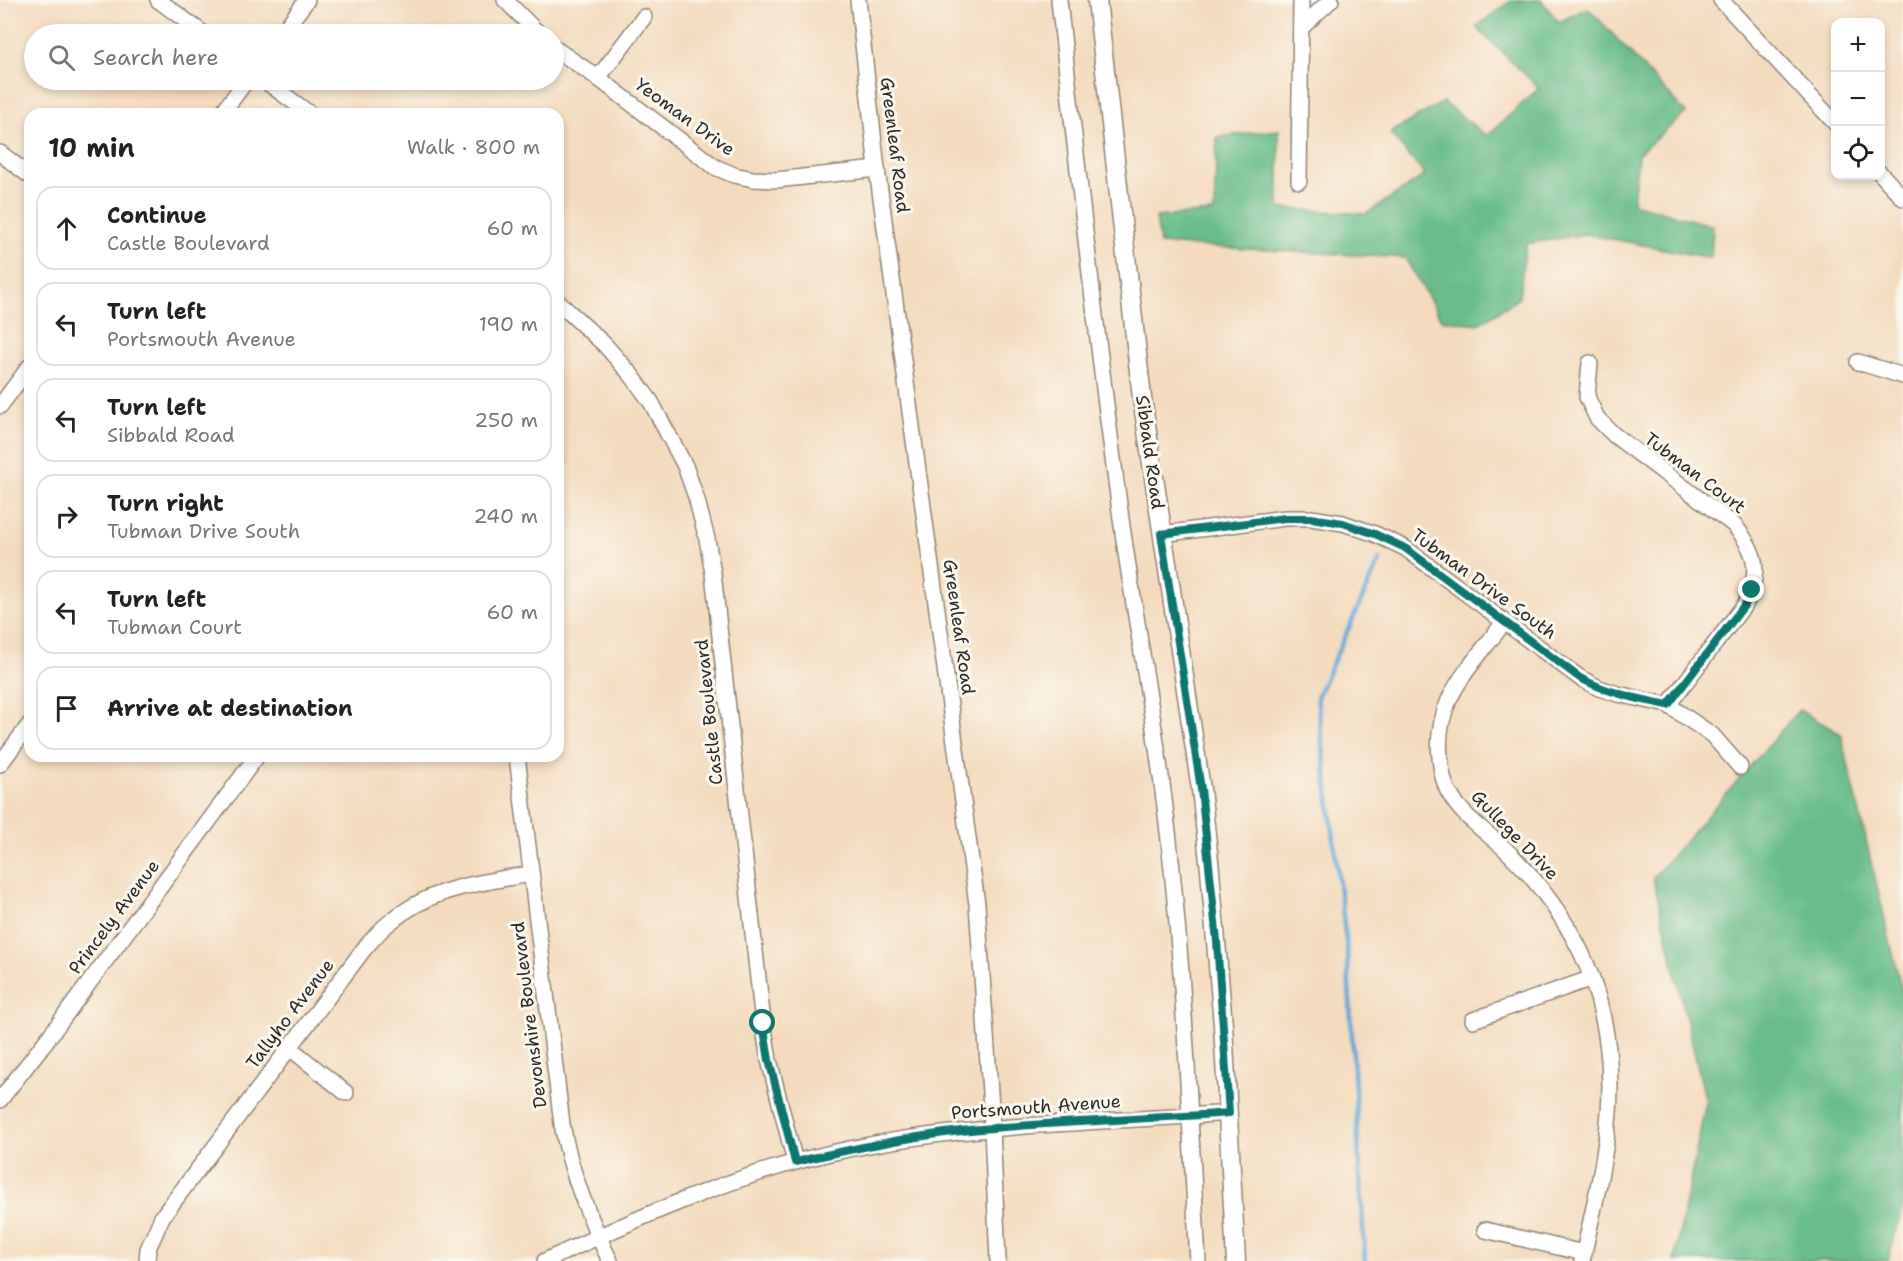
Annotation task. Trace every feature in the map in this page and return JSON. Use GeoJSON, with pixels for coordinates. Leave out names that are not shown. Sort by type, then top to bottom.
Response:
{"type":"FeatureCollection","features":[{"type":"Feature","properties":{"kind":"street"},"geometry":{"type":"LineString","coordinates":[[158,0],[190,24]]}},
{"type":"Feature","properties":{"kind":"street"},"geometry":{"type":"LineString","coordinates":[[289,24],[307,0]]}},
{"type":"Feature","properties":{"kind":"street"},"geometry":{"type":"LineString","coordinates":[[505,0],[529,24]]}},
{"type":"Feature","properties":{"kind":"street","name":"Greenleaf Road"},"geometry":{"type":"LineString","coordinates":[[858,0],[878,169],[977,904],[998,1261]]}},
{"type":"Feature","properties":{"kind":"street"},"geometry":{"type":"LineString","coordinates":[[1059,0],[1100,370],[1159,761],[1171,859],[1184,1006],[1198,1261]]}},
{"type":"Feature","properties":{"kind":"street","name":"Sibbald Road"},"geometry":{"type":"LineString","coordinates":[[1097,0],[1142,398],[1205,824],[1217,941],[1236,1261]]}},
{"type":"Feature","properties":{"kind":"street"},"geometry":{"type":"LineString","coordinates":[[1299,181],[1301,0]]}},
{"type":"Feature","properties":{"kind":"street"},"geometry":{"type":"LineString","coordinates":[[1300,28],[1331,0]]}},
{"type":"Feature","properties":{"kind":"street"},"geometry":{"type":"LineString","coordinates":[[1721,0],[1831,119]]}},
{"type":"Feature","properties":{"kind":"street"},"geometry":{"type":"LineString","coordinates":[[598,78],[644,17]]}},
{"type":"Feature","properties":{"kind":"street","name":"Yeoman Drive"},"geometry":{"type":"LineString","coordinates":[[564,55],[715,167],[734,175],[776,180],[878,169]]}},
{"type":"Feature","properties":{"kind":"street"},"geometry":{"type":"LineString","coordinates":[[226,108],[240,90]]}},
{"type":"Feature","properties":{"kind":"street"},"geometry":{"type":"LineString","coordinates":[[278,90],[302,108]]}},
{"type":"Feature","properties":{"kind":"street"},"geometry":{"type":"LineString","coordinates":[[0,153],[24,171]]}},
{"type":"Feature","properties":{"kind":"street"},"geometry":{"type":"LineString","coordinates":[[1885,178],[1903,198]]}},
{"type":"Feature","properties":{"kind":"street","name":"Castle Boulevard"},"geometry":{"type":"LineString","coordinates":[[564,307],[605,345],[651,402],[685,466],[696,497],[713,573],[763,1023],[769,1060],[795,1162]]}},
{"type":"Feature","properties":{"kind":"street"},"geometry":{"type":"LineString","coordinates":[[1858,362],[1903,376]]}},
{"type":"Feature","properties":{"kind":"street","name":"Tubman Court"},"geometry":{"type":"LineString","coordinates":[[1590,363],[1587,397],[1597,418],[1614,435],[1734,525],[1744,537],[1755,564],[1752,590],[1746,603],[1668,705]]}},
{"type":"Feature","properties":{"kind":"street"},"geometry":{"type":"LineString","coordinates":[[0,406],[24,374]]}},
{"type":"Feature","properties":{"kind":"street","name":"Tubman Drive South"},"geometry":{"type":"LineString","coordinates":[[1161,534],[1285,518],[1311,518],[1343,523],[1405,548],[1580,678],[1599,688],[1668,705]]}},
{"type":"Feature","properties":{"kind":"street","name":"Gullege Drive"},"geometry":{"type":"LineString","coordinates":[[1504,622],[1459,683],[1448,702],[1442,723],[1439,748],[1447,789],[1458,806],[1473,823],[1507,851],[1550,901],[1576,941],[1592,978],[1603,1017],[1611,1084],[1609,1127],[1604,1160],[1583,1257]]}},
{"type":"Feature","properties":{"kind":"street"},"geometry":{"type":"LineString","coordinates":[[1668,705],[1712,735],[1740,767]]}},
{"type":"Feature","properties":{"kind":"street"},"geometry":{"type":"LineString","coordinates":[[0,764],[24,732]]}},
{"type":"Feature","properties":{"kind":"street","name":"Princely Avenue"},"geometry":{"type":"LineString","coordinates":[[0,1101],[254,762]]}},
{"type":"Feature","properties":{"kind":"street","name":"Devonshire Boulevard"},"geometry":{"type":"LineString","coordinates":[[519,762],[561,1124],[575,1181],[610,1261]]}},
{"type":"Feature","properties":{"kind":"street","name":"Tallyho Avenue"},"geometry":{"type":"LineString","coordinates":[[147,1261],[148,1250],[162,1217],[364,949],[388,923],[412,906],[461,885],[531,874]]}},
{"type":"Feature","properties":{"kind":"street"},"geometry":{"type":"LineString","coordinates":[[1473,1020],[1592,978]]}},
{"type":"Feature","properties":{"kind":"street"},"geometry":{"type":"LineString","coordinates":[[290,1048],[346,1093]]}},
{"type":"Feature","properties":{"kind":"street","name":"Portsmouth Avenue"},"geometry":{"type":"LineString","coordinates":[[545,1261],[695,1195],[795,1162],[858,1147],[991,1128],[1229,1113]]}},
{"type":"Feature","properties":{"kind":"street"},"geometry":{"type":"LineString","coordinates":[[1485,1230],[1583,1257]]}},
{"type":"Feature","properties":{"kind":"green space"},"geometry":{"type":"Polygon","coordinates":[[[1512,0],[1541,0],[1559,22],[1588,8],[1686,113],[1638,154],[1633,203],[1713,226],[1711,258],[1586,234],[1526,244],[1519,298],[1479,324],[1442,320],[1405,258],[1160,244],[1156,217],[1214,212],[1217,137],[1279,130],[1279,208],[1366,214],[1425,175],[1390,133],[1443,102],[1487,136],[1539,88],[1476,27],[1512,0]]]}},
{"type":"Feature","properties":{"kind":"green space"},"geometry":{"type":"Polygon","coordinates":[[[1799,710],[1841,734],[1903,996],[1903,1207],[1888,1261],[1674,1261],[1706,1102],[1653,878],[1799,710]]]}},
{"type":"Feature","properties":{"kind":"waterway"},"geometry":{"type":"LineString","coordinates":[[1365,1261],[1347,950],[1317,697],[1380,560]]}},
{"type":"Feature","properties":{"kind":"route"},"geometry":{"type":"LineString","coordinates":[[763,1023],[769,1060],[795,1162],[858,1147],[991,1128],[1229,1113],[1217,941],[1201,789],[1161,534],[1285,518],[1311,518],[1343,523],[1405,548],[1580,678],[1599,688],[1618,694],[1668,705],[1746,603],[1752,590]]}}]}
